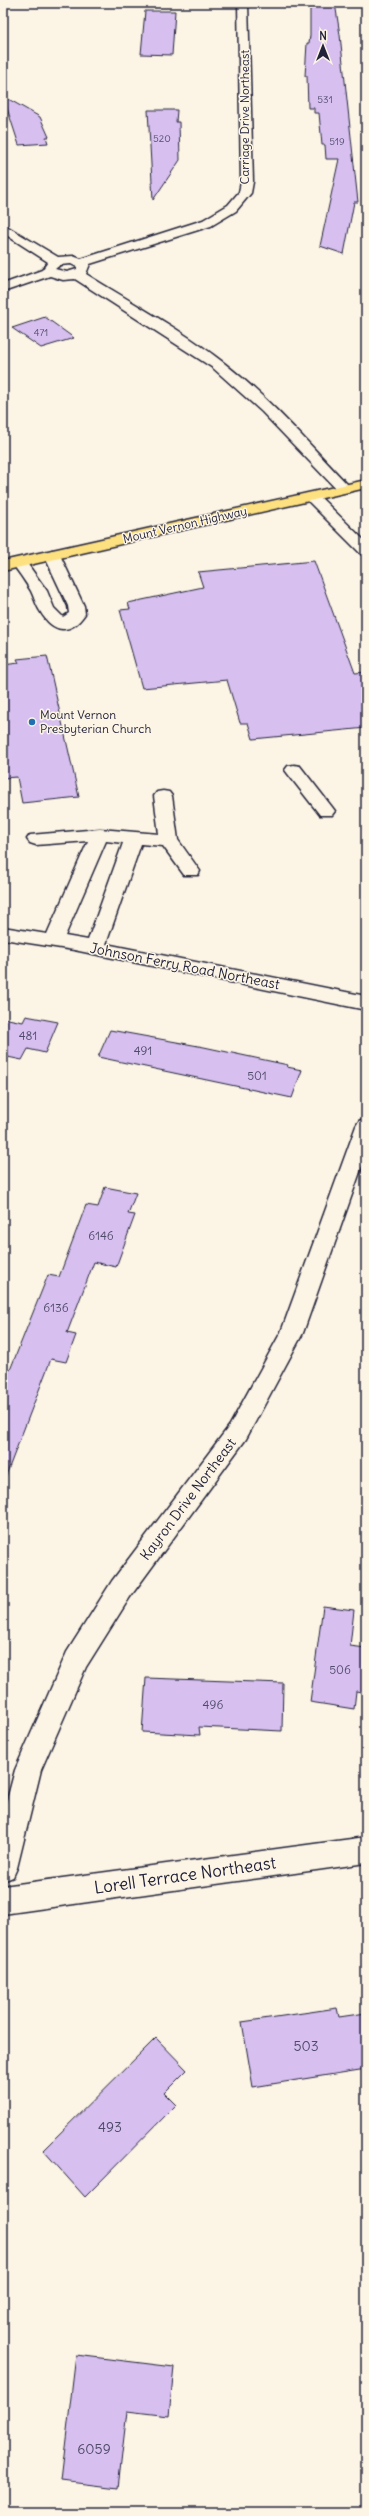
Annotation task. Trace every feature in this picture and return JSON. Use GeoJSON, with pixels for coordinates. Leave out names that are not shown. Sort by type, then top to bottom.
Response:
{"type":"FeatureCollection","features":[{"type":"Feature","properties":{"kind":"main road","name":"Mount Vernon Highway"},"geometry":{"type":"LineString","coordinates":[[3,566],[366,484]]}},
{"type":"Feature","properties":{"kind":"street","name":"Carriage Drive Northeast"},"geometry":{"type":"LineString","coordinates":[[79,268],[207,223],[232,208],[245,194],[247,182],[243,3]]}},
{"type":"Feature","properties":{"kind":"street"},"geometry":{"type":"LineString","coordinates":[[3,228],[53,267]]}},
{"type":"Feature","properties":{"kind":"street"},"geometry":{"type":"LineString","coordinates":[[3,288],[73,260],[79,268],[218,366],[259,401],[344,489]]}},
{"type":"Feature","properties":{"kind":"street"},"geometry":{"type":"LineString","coordinates":[[312,497],[366,551]]}},
{"type":"Feature","properties":{"kind":"street"},"geometry":{"type":"LineString","coordinates":[[19,562],[39,591],[47,610],[63,626],[77,614],[76,606],[52,555]]}},
{"type":"Feature","properties":{"kind":"street"},"geometry":{"type":"LineString","coordinates":[[294,770],[326,811]]}},
{"type":"Feature","properties":{"kind":"street"},"geometry":{"type":"LineString","coordinates":[[163,796],[169,841],[191,871]]}},
{"type":"Feature","properties":{"kind":"street"},"geometry":{"type":"LineString","coordinates":[[36,838],[100,835],[169,841]]}},
{"type":"Feature","properties":{"kind":"street"},"geometry":{"type":"LineString","coordinates":[[54,940],[100,835]]}},
{"type":"Feature","properties":{"kind":"street"},"geometry":{"type":"LineString","coordinates":[[95,948],[134,838]]}},
{"type":"Feature","properties":{"kind":"street","name":"Johnson Ferry Road Northeast"},"geometry":{"type":"LineString","coordinates":[[3,933],[54,940],[366,1003]]}},
{"type":"Feature","properties":{"kind":"street","name":"Kayron Drive Northeast"},"geometry":{"type":"LineString","coordinates":[[3,1868],[28,1770],[76,1660],[121,1589],[238,1432],[292,1333],[366,1126]]}},
{"type":"Feature","properties":{"kind":"street","name":"Lorell Terrace Northeast"},"geometry":{"type":"LineString","coordinates":[[3,1900],[366,1850]]}},
{"type":"Feature","properties":{"kind":"building"},"geometry":{"type":"Polygon","coordinates":[[[310,3],[335,3],[340,35],[358,202],[354,202],[344,254],[320,246],[339,159],[326,159],[325,145],[322,145],[319,113],[314,113],[314,108],[308,108],[307,76],[305,76],[307,43],[309,43],[310,35],[310,3]]]}},
{"type":"Feature","properties":{"kind":"building"},"geometry":{"type":"Polygon","coordinates":[[[145,11],[175,11],[172,55],[141,54],[145,11]]]}},
{"type":"Feature","properties":{"kind":"building"},"geometry":{"type":"Polygon","coordinates":[[[3,96],[40,117],[49,137],[46,137],[48,143],[19,145],[3,96]]]}},
{"type":"Feature","properties":{"kind":"building"},"geometry":{"type":"Polygon","coordinates":[[[148,110],[177,110],[176,122],[179,122],[180,160],[153,200],[148,110]]]}},
{"type":"Feature","properties":{"kind":"building"},"geometry":{"type":"Polygon","coordinates":[[[45,317],[74,338],[41,348],[12,328],[45,317]]]}},
{"type":"Feature","properties":{"kind":"building"},"geometry":{"type":"Polygon","coordinates":[[[314,561],[355,673],[366,672],[366,728],[253,739],[248,723],[240,723],[227,680],[142,688],[120,610],[130,609],[128,603],[203,587],[198,572],[314,561]]]}},
{"type":"Feature","properties":{"kind":"building","name":"Mount Vernon Presbyterian Church"},"geometry":{"type":"Polygon","coordinates":[[[47,656],[79,797],[22,803],[17,777],[3,778],[3,665],[19,663],[17,659],[47,656]]]}},
{"type":"Feature","properties":{"kind":"building"},"geometry":{"type":"Polygon","coordinates":[[[26,1016],[58,1022],[45,1053],[28,1049],[22,1060],[3,1056],[3,1018],[23,1022],[26,1016]]]}},
{"type":"Feature","properties":{"kind":"building"},"geometry":{"type":"Polygon","coordinates":[[[110,1030],[204,1047],[288,1065],[287,1067],[302,1070],[292,1098],[98,1057],[110,1030]]]}},
{"type":"Feature","properties":{"kind":"building"},"geometry":{"type":"Polygon","coordinates":[[[105,1187],[136,1193],[128,1214],[135,1215],[116,1267],[94,1262],[67,1333],[76,1335],[66,1362],[51,1359],[5,1478],[3,1478],[3,1369],[10,1370],[48,1275],[59,1277],[86,1205],[98,1207],[105,1187]]]}},
{"type":"Feature","properties":{"kind":"building"},"geometry":{"type":"Polygon","coordinates":[[[323,1606],[354,1610],[350,1646],[366,1648],[366,1693],[356,1691],[354,1709],[310,1702],[323,1606]]]}},
{"type":"Feature","properties":{"kind":"building"},"geometry":{"type":"Polygon","coordinates":[[[146,1678],[283,1683],[282,1731],[199,1727],[200,1735],[142,1732],[146,1678]]]}},
{"type":"Feature","properties":{"kind":"building"},"geometry":{"type":"Polygon","coordinates":[[[337,2008],[339,2017],[366,2013],[366,2069],[253,2087],[242,2022],[337,2008]]]}},
{"type":"Feature","properties":{"kind":"building"},"geometry":{"type":"Polygon","coordinates":[[[156,2038],[187,2070],[164,2093],[176,2105],[85,2197],[43,2150],[156,2038]]]}},
{"type":"Feature","properties":{"kind":"building"},"geometry":{"type":"Polygon","coordinates":[[[76,2355],[174,2367],[169,2416],[127,2411],[118,2488],[61,2481],[76,2355]]]}},
{"type":"Feature","properties":{"kind":"place","name":"Mount Vernon Presbyterian Church"},"geometry":{"type":"Point","coordinates":[32,722]}}]}
